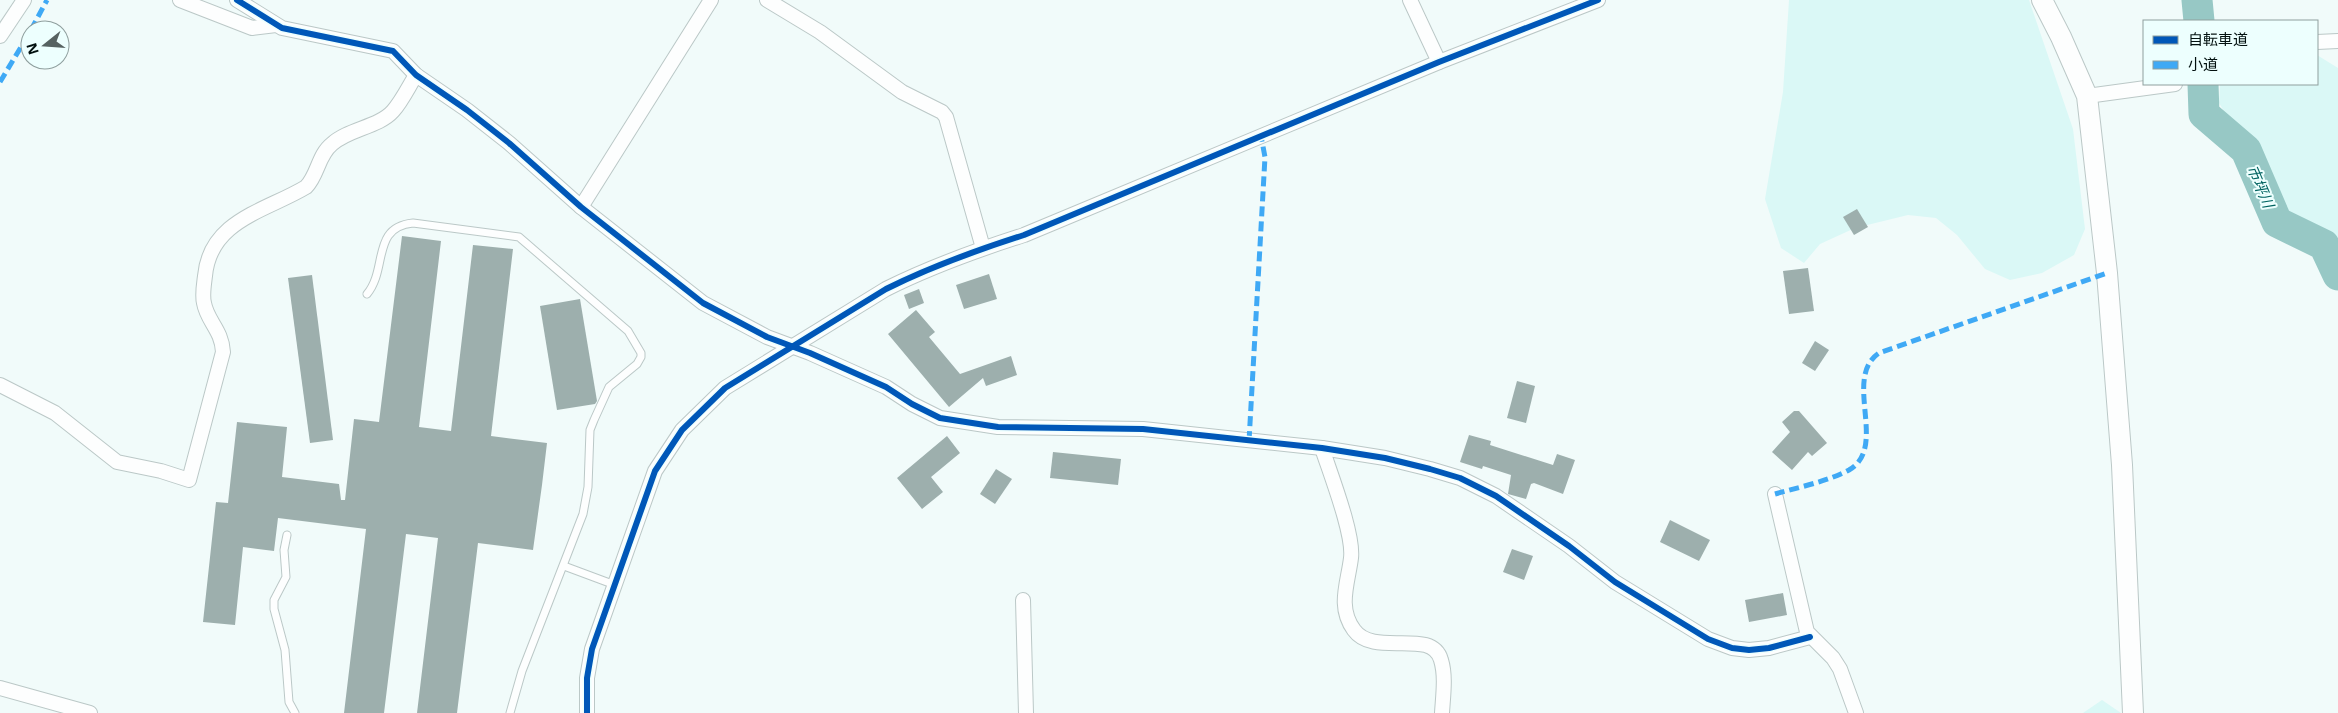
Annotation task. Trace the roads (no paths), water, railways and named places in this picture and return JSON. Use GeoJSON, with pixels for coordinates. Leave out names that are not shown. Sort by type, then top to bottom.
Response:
{"type":"FeatureCollection","features":[{"type":"Feature","properties":{"kind":"street"},"geometry":{"type":"LineString","coordinates":[[0,36],[24,0]]}},
{"type":"Feature","properties":{"kind":"street"},"geometry":{"type":"LineString","coordinates":[[180,0],[252,28],[276,24]]}},
{"type":"Feature","properties":{"kind":"street"},"geometry":{"type":"LineString","coordinates":[[237,0],[282,28],[394,52],[416,75],[509,143],[581,207],[703,303],[766,337],[843,367],[886,387],[912,404],[940,418],[998,427],[1143,429],[1322,448],[1385,458],[1430,469],[1460,478],[1485,490],[1569,546],[1615,582],[1708,639],[1732,648],[1749,650],[1769,648],[1810,637]]}},
{"type":"Feature","properties":{"kind":"street"},"geometry":{"type":"LineString","coordinates":[[581,207],[711,0]]}},
{"type":"Feature","properties":{"kind":"street"},"geometry":{"type":"LineString","coordinates":[[766,0],[820,32],[902,92],[942,112],[946,116],[983,248]]}},
{"type":"Feature","properties":{"kind":"street"},"geometry":{"type":"LineString","coordinates":[[1410,0],[1438,62]]}},
{"type":"Feature","properties":{"kind":"street"},"geometry":{"type":"LineString","coordinates":[[587,713],[588,678],[592,649],[655,471],[682,430],[725,388],[854,311],[886,289],[983,248],[1024,235],[1438,62],[1598,0]]}},
{"type":"Feature","properties":{"kind":"street"},"geometry":{"type":"LineString","coordinates":[[2042,0],[2062,37],[2087,96],[2106,273],[2122,465],[2134,713]]}},
{"type":"Feature","properties":{"kind":"street"},"geometry":{"type":"LineString","coordinates":[[2318,42],[2338,41]]}},
{"type":"Feature","properties":{"kind":"street"},"geometry":{"type":"LineString","coordinates":[[0,385],[55,413],[117,462],[161,471],[189,480],[223,352],[223,342],[204,303],[206,268],[218,238],[231,225],[306,187],[314,178],[322,157],[332,144],[341,137],[393,112],[416,75]]}},
{"type":"Feature","properties":{"kind":"street"},"geometry":{"type":"LineString","coordinates":[[2087,96],[2168,85]]}},
{"type":"Feature","properties":{"kind":"street"},"geometry":{"type":"LineString","coordinates":[[1322,448],[1346,526],[1352,556],[1344,604],[1346,617],[1356,633],[1363,639],[1378,643],[1422,644],[1436,650],[1441,660],[1442,713]]}},
{"type":"Feature","properties":{"kind":"street"},"geometry":{"type":"LineString","coordinates":[[1775,494],[1802,614],[1810,637],[1833,658],[1840,669],[1856,713]]}},
{"type":"Feature","properties":{"kind":"street"},"geometry":{"type":"LineString","coordinates":[[1023,600],[1026,713]]}},
{"type":"Feature","properties":{"kind":"street"},"geometry":{"type":"LineString","coordinates":[[0,688],[90,713]]}},
{"type":"Feature","properties":{"kind":"lane"},"geometry":{"type":"LineString","coordinates":[[367,294],[376,280],[382,246],[390,230],[402,224],[413,222],[520,237],[628,331],[641,357],[637,364],[609,387],[590,430],[588,487],[583,514],[526,662],[510,713]]}},
{"type":"Feature","properties":{"kind":"lane"},"geometry":{"type":"LineString","coordinates":[[287,535],[284,550],[286,578],[274,600],[274,609],[285,650],[289,702],[295,713]]}},
{"type":"Feature","properties":{"kind":"lane"},"geometry":{"type":"LineString","coordinates":[[564,566],[615,585]]}},
{"type":"Feature","properties":{"kind":"waterway","name":"市坪川"},"geometry":{"type":"LineString","coordinates":[[2197,0],[2199,20]]}},
{"type":"Feature","properties":{"kind":"waterway","name":"市坪川"},"geometry":{"type":"LineString","coordinates":[[2203,85],[2204,114],[2246,150],[2277,222],[2324,245],[2338,275]]}}]}
